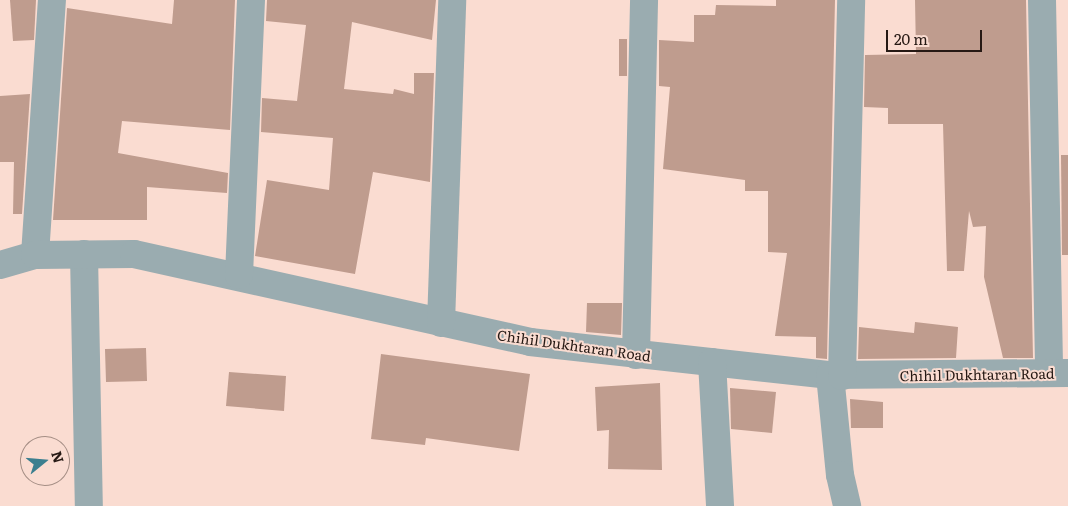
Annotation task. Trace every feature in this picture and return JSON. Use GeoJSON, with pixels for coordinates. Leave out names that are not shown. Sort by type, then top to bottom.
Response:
{"type":"FeatureCollection","features":[{"type":"Feature","properties":{"kind":"street"},"geometry":{"type":"LineString","coordinates":[[35,254],[52,0]]}},
{"type":"Feature","properties":{"kind":"street"},"geometry":{"type":"LineString","coordinates":[[239,275],[251,0]]}},
{"type":"Feature","properties":{"kind":"street"},"geometry":{"type":"LineString","coordinates":[[441,323],[452,0]]}},
{"type":"Feature","properties":{"kind":"street"},"geometry":{"type":"LineString","coordinates":[[636,355],[644,0]]}},
{"type":"Feature","properties":{"kind":"street"},"geometry":{"type":"LineString","coordinates":[[847,506],[840,475],[836,375],[850,0]]}},
{"type":"Feature","properties":{"kind":"street"},"geometry":{"type":"LineString","coordinates":[[1042,0],[1059,373]]}},
{"type":"Feature","properties":{"kind":"street","name":"Chihil Dukhtaran Road"},"geometry":{"type":"LineString","coordinates":[[0,265],[35,254],[134,254],[239,275],[530,342],[636,355],[836,375],[1059,373]]}},
{"type":"Feature","properties":{"kind":"street"},"geometry":{"type":"LineString","coordinates":[[84,254],[89,506]]}},
{"type":"Feature","properties":{"kind":"street"},"geometry":{"type":"LineString","coordinates":[[712,362],[720,506]]}},
{"type":"Feature","properties":{"kind":"building"},"geometry":{"type":"Polygon","coordinates":[[[10,0],[36,0],[34,40],[13,41],[10,0]]]}},
{"type":"Feature","properties":{"kind":"building"},"geometry":{"type":"Polygon","coordinates":[[[174,0],[235,0],[230,130],[122,121],[118,153],[228,173],[227,193],[147,187],[147,220],[53,220],[67,8],[172,24],[174,0]]]}},
{"type":"Feature","properties":{"kind":"building"},"geometry":{"type":"Polygon","coordinates":[[[267,0],[436,0],[432,40],[352,22],[344,89],[393,94],[394,89],[414,94],[414,73],[434,73],[430,182],[373,172],[355,274],[255,256],[267,180],[329,190],[333,138],[261,132],[262,98],[297,101],[306,25],[266,21],[267,0]]]}},
{"type":"Feature","properties":{"kind":"building"},"geometry":{"type":"Polygon","coordinates":[[[776,0],[835,0],[827,359],[816,358],[816,337],[775,336],[787,253],[768,252],[768,191],[745,191],[745,180],[663,169],[670,87],[659,86],[659,40],[694,42],[694,15],[715,15],[716,5],[776,6],[776,0]]]}},
{"type":"Feature","properties":{"kind":"building"},"geometry":{"type":"Polygon","coordinates":[[[915,0],[1026,0],[1033,358],[1003,358],[984,277],[986,226],[973,227],[969,211],[964,271],[947,271],[943,124],[888,124],[888,108],[864,107],[865,55],[916,54],[915,0]]]}},
{"type":"Feature","properties":{"kind":"building"},"geometry":{"type":"Polygon","coordinates":[[[619,39],[627,39],[627,76],[619,76],[619,39]]]}},
{"type":"Feature","properties":{"kind":"building"},"geometry":{"type":"Polygon","coordinates":[[[30,94],[22,214],[13,214],[14,162],[0,162],[0,96],[30,94]]]}},
{"type":"Feature","properties":{"kind":"building"},"geometry":{"type":"Polygon","coordinates":[[[1061,155],[1068,155],[1068,255],[1062,255],[1061,155]]]}},
{"type":"Feature","properties":{"kind":"building"},"geometry":{"type":"Polygon","coordinates":[[[587,303],[622,303],[621,335],[586,332],[587,303]]]}},
{"type":"Feature","properties":{"kind":"building"},"geometry":{"type":"Polygon","coordinates":[[[915,322],[958,327],[956,358],[858,359],[859,327],[914,333],[915,322]]]}},
{"type":"Feature","properties":{"kind":"building"},"geometry":{"type":"Polygon","coordinates":[[[146,348],[147,381],[106,382],[105,349],[146,348]]]}},
{"type":"Feature","properties":{"kind":"building"},"geometry":{"type":"Polygon","coordinates":[[[381,354],[530,374],[519,451],[426,438],[425,445],[371,439],[381,354]]]}},
{"type":"Feature","properties":{"kind":"building"},"geometry":{"type":"Polygon","coordinates":[[[229,372],[286,376],[284,411],[226,406],[229,372]]]}},
{"type":"Feature","properties":{"kind":"building"},"geometry":{"type":"Polygon","coordinates":[[[660,383],[662,470],[608,469],[609,430],[597,431],[595,387],[660,383]]]}},
{"type":"Feature","properties":{"kind":"building"},"geometry":{"type":"Polygon","coordinates":[[[730,388],[776,392],[772,433],[731,429],[730,388]]]}},
{"type":"Feature","properties":{"kind":"building"},"geometry":{"type":"Polygon","coordinates":[[[850,399],[883,402],[883,428],[851,428],[850,399]]]}}]}
